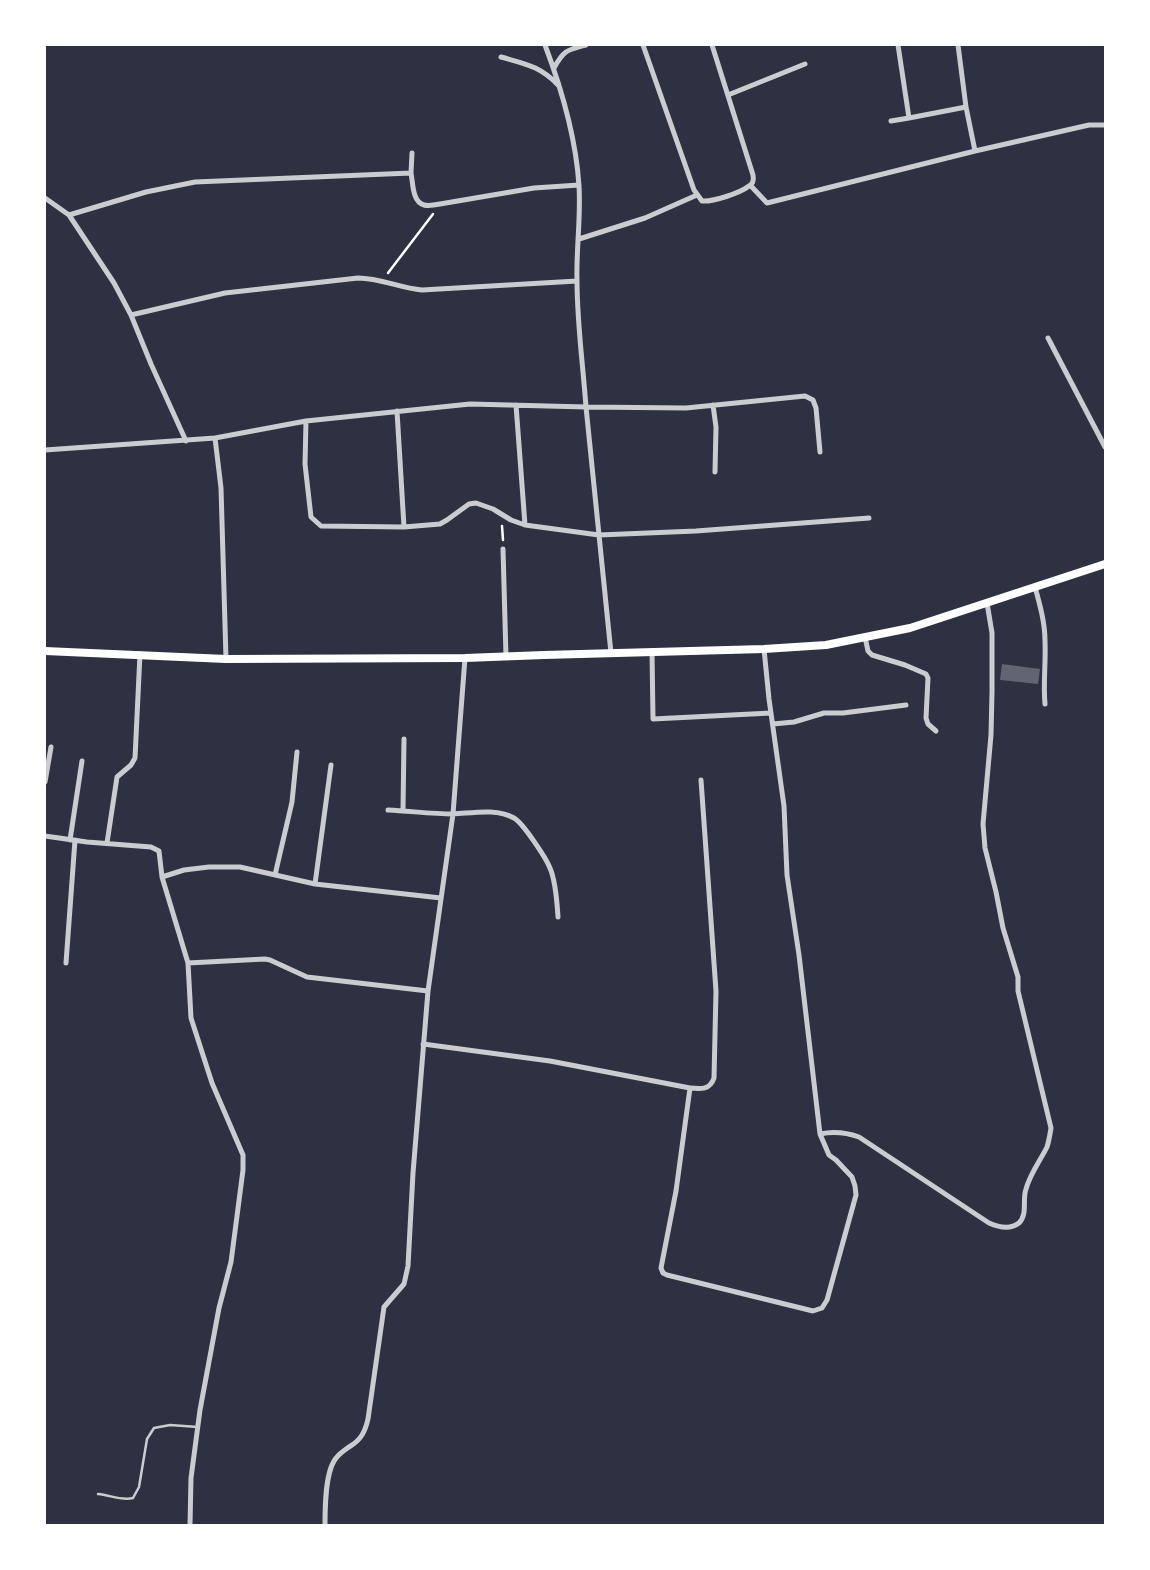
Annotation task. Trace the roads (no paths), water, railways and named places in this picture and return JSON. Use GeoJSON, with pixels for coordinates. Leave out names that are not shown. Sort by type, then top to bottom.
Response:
{"type":"FeatureCollection","features":[{"type":"Feature","properties":{"kind":"main road"},"geometry":{"type":"LineString","coordinates":[[45,651],[226,659],[465,658],[764,649],[826,645],[901,630],[1105,564]]}},
{"type":"Feature","properties":{"kind":"street"},"geometry":{"type":"LineString","coordinates":[[546,45],[560,87],[572,133],[579,185],[577,281],[586,407],[611,653]]}},
{"type":"Feature","properties":{"kind":"street"},"geometry":{"type":"LineString","coordinates":[[554,68],[562,54],[568,50],[586,45]]}},
{"type":"Feature","properties":{"kind":"street"},"geometry":{"type":"LineString","coordinates":[[643,45],[697,195],[702,200],[707,201],[729,195],[750,186],[754,181],[754,175],[712,45]]}},
{"type":"Feature","properties":{"kind":"street"},"geometry":{"type":"LineString","coordinates":[[898,45],[909,118]]}},
{"type":"Feature","properties":{"kind":"street"},"geometry":{"type":"LineString","coordinates":[[958,45],[966,107],[975,151]]}},
{"type":"Feature","properties":{"kind":"street"},"geometry":{"type":"LineString","coordinates":[[501,57],[541,70],[548,74],[560,87]]}},
{"type":"Feature","properties":{"kind":"street"},"geometry":{"type":"LineString","coordinates":[[728,94],[805,64]]}},
{"type":"Feature","properties":{"kind":"street"},"geometry":{"type":"LineString","coordinates":[[891,121],[966,107]]}},
{"type":"Feature","properties":{"kind":"street"},"geometry":{"type":"LineString","coordinates":[[750,186],[768,203],[975,151],[1089,125],[1105,125]]}},
{"type":"Feature","properties":{"kind":"street"},"geometry":{"type":"LineString","coordinates":[[412,153],[411,173],[414,195],[419,203],[424,206],[534,188],[579,185]]}},
{"type":"Feature","properties":{"kind":"street"},"geometry":{"type":"LineString","coordinates":[[70,215],[146,192],[195,182],[411,173]]}},
{"type":"Feature","properties":{"kind":"street"},"geometry":{"type":"LineString","coordinates":[[579,239],[645,218],[697,195]]}},
{"type":"Feature","properties":{"kind":"street"},"geometry":{"type":"LineString","coordinates":[[45,198],[70,215],[114,283],[131,315],[186,441]]}},
{"type":"Feature","properties":{"kind":"street"},"geometry":{"type":"LineString","coordinates":[[131,315],[225,293],[358,278],[367,278],[413,289],[433,290],[577,281]]}},
{"type":"Feature","properties":{"kind":"street"},"geometry":{"type":"LineString","coordinates":[[1048,338],[1105,447]]}},
{"type":"Feature","properties":{"kind":"street"},"geometry":{"type":"LineString","coordinates":[[45,450],[215,438],[306,422],[470,404],[686,408],[805,396],[813,400],[816,408],[820,452]]}},
{"type":"Feature","properties":{"kind":"street"},"geometry":{"type":"LineString","coordinates":[[516,405],[525,524]]}},
{"type":"Feature","properties":{"kind":"street"},"geometry":{"type":"LineString","coordinates":[[713,405],[716,427],[715,472]]}},
{"type":"Feature","properties":{"kind":"street"},"geometry":{"type":"LineString","coordinates":[[397,411],[404,527]]}},
{"type":"Feature","properties":{"kind":"street"},"geometry":{"type":"LineString","coordinates":[[306,422],[305,464],[311,517],[314,522],[321,526],[404,527],[440,524],[469,504],[476,503],[493,509],[511,520],[525,524],[599,534],[696,532],[869,518]]}},
{"type":"Feature","properties":{"kind":"street"},"geometry":{"type":"LineString","coordinates":[[215,438],[222,488],[226,659]]}},
{"type":"Feature","properties":{"kind":"street"},"geometry":{"type":"LineString","coordinates":[[503,549],[506,657]]}},
{"type":"Feature","properties":{"kind":"street"},"geometry":{"type":"LineString","coordinates":[[1035,587],[1043,617],[1046,641],[1043,685],[1045,704]]}},
{"type":"Feature","properties":{"kind":"street"},"geometry":{"type":"LineString","coordinates":[[820,1134],[846,1132],[859,1137],[989,1223],[999,1227],[1012,1226],[1020,1222],[1024,1214],[1024,1198],[1027,1185],[1048,1145],[1051,1128],[1018,991],[1018,977],[1003,928],[985,848],[983,824],[991,735],[992,667],[992,633],[987,603]]}},
{"type":"Feature","properties":{"kind":"street"},"geometry":{"type":"LineString","coordinates":[[865,637],[868,651],[872,655],[898,662],[926,674],[928,678],[926,718],[928,724],[936,731]]}},
{"type":"Feature","properties":{"kind":"street"},"geometry":{"type":"LineString","coordinates":[[690,1088],[676,1192],[661,1268],[663,1273],[813,1311],[822,1308],[827,1300],[856,1195],[852,1177],[829,1155],[820,1134],[799,955],[787,874],[784,806],[764,649]]}},
{"type":"Feature","properties":{"kind":"street"},"geometry":{"type":"LineString","coordinates":[[652,652],[653,719],[771,713]]}},
{"type":"Feature","properties":{"kind":"street"},"geometry":{"type":"LineString","coordinates":[[107,843],[117,777],[131,765],[135,758],[140,654]]}},
{"type":"Feature","properties":{"kind":"street"},"geometry":{"type":"LineString","coordinates":[[325,1525],[330,1468],[338,1455],[356,1443],[365,1431],[384,1307],[404,1284],[408,1266],[423,1044],[428,991],[453,814],[465,658]]}},
{"type":"Feature","properties":{"kind":"street"},"geometry":{"type":"LineString","coordinates":[[773,724],[804,720],[824,713],[843,713],[906,705]]}},
{"type":"Feature","properties":{"kind":"street"},"geometry":{"type":"LineString","coordinates":[[403,811],[404,739]]}},
{"type":"Feature","properties":{"kind":"street"},"geometry":{"type":"LineString","coordinates":[[45,782],[51,746]]}},
{"type":"Feature","properties":{"kind":"street"},"geometry":{"type":"LineString","coordinates":[[274,875],[292,802],[297,752]]}},
{"type":"Feature","properties":{"kind":"street"},"geometry":{"type":"LineString","coordinates":[[66,962],[73,840],[82,761]]}},
{"type":"Feature","properties":{"kind":"street"},"geometry":{"type":"LineString","coordinates":[[315,884],[331,765]]}},
{"type":"Feature","properties":{"kind":"street"},"geometry":{"type":"LineString","coordinates":[[423,1044],[550,1061],[690,1088],[708,1087],[714,1078],[716,991],[701,780]]}},
{"type":"Feature","properties":{"kind":"street"},"geometry":{"type":"LineString","coordinates":[[388,810],[453,814],[497,813],[514,818],[524,827],[550,868],[558,917]]}},
{"type":"Feature","properties":{"kind":"street"},"geometry":{"type":"LineString","coordinates":[[45,836],[151,847],[159,851],[162,877],[188,963],[190,1018],[212,1083],[243,1155],[243,1170],[231,1262],[219,1308],[198,1427],[191,1478],[190,1525]]}},
{"type":"Feature","properties":{"kind":"street"},"geometry":{"type":"LineString","coordinates":[[162,877],[184,870],[209,867],[240,868],[315,884],[441,898]]}},
{"type":"Feature","properties":{"kind":"street"},"geometry":{"type":"LineString","coordinates":[[188,963],[264,959],[306,977],[428,991]]}},
{"type":"Feature","properties":{"kind":"lane"},"geometry":{"type":"LineString","coordinates":[[98,1494],[125,1500],[133,1498],[139,1487],[147,1439],[154,1428],[170,1425],[198,1427]]}}]}
